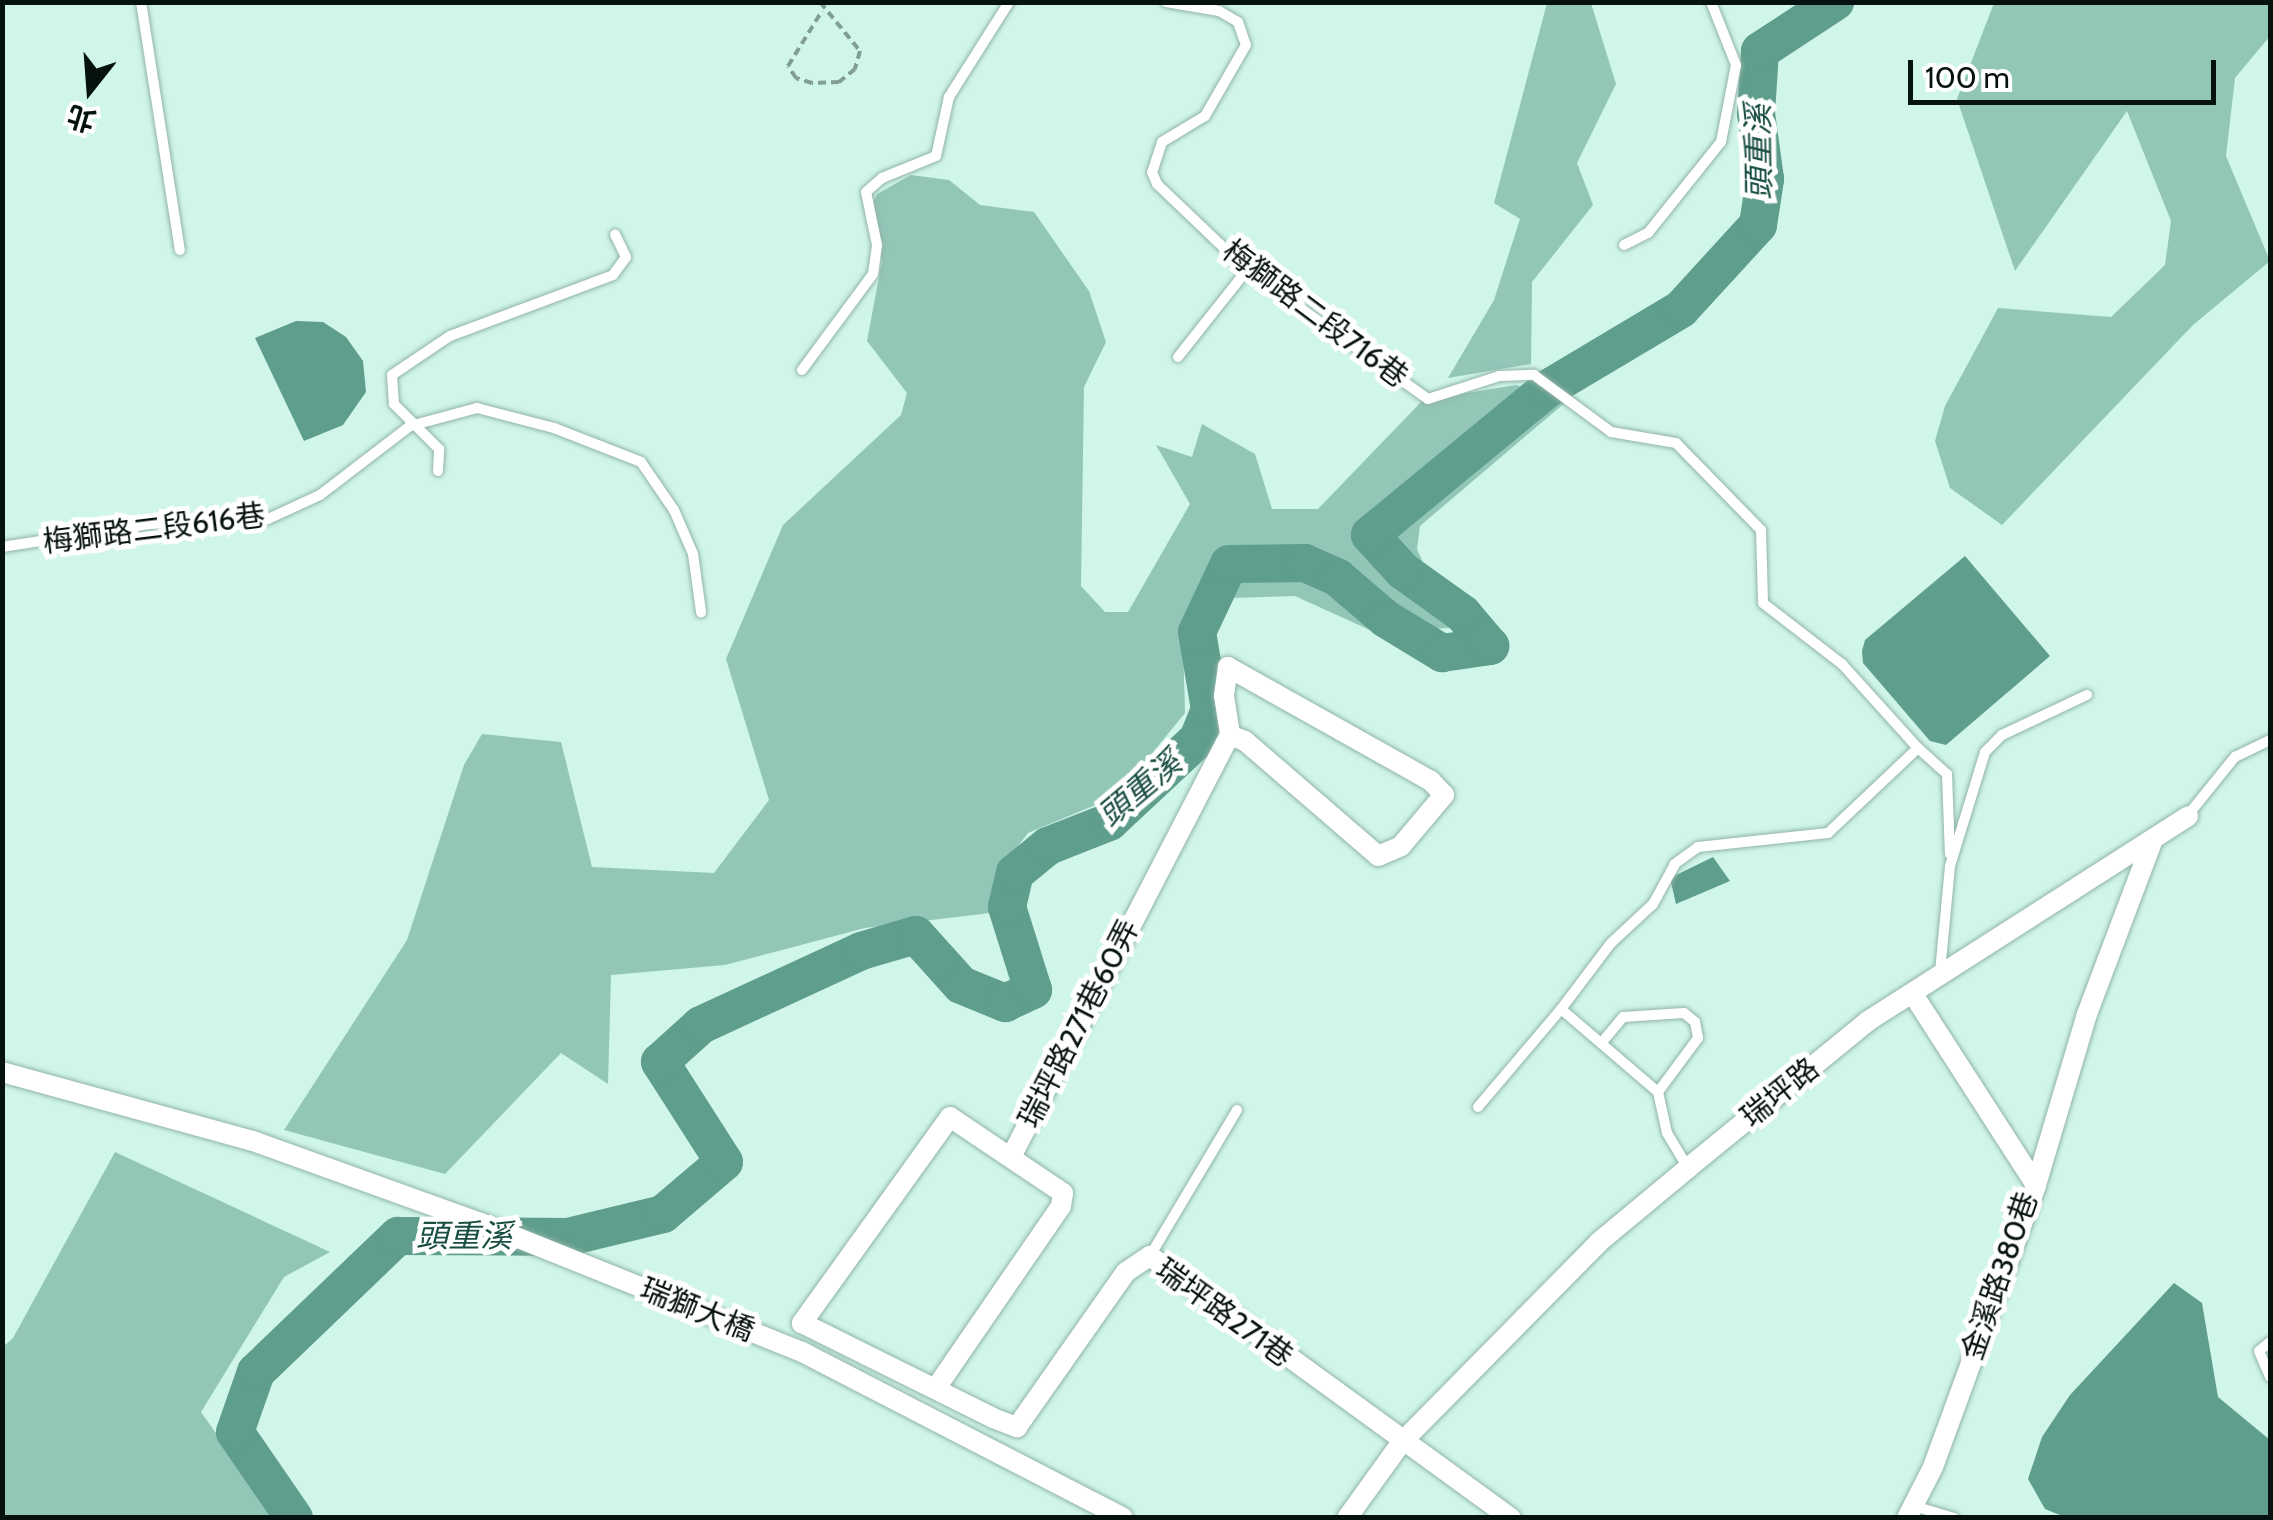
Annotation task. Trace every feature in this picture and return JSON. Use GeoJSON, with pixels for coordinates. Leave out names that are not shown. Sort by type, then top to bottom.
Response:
{"type":"FeatureCollection","features":[{"type":"Feature","properties":{"kind":"street","name":"瑞坪路271巷60弄"},"geometry":{"type":"LineString","coordinates":[[936,1388],[1061,1206],[1063,1193],[1012,1155],[1230,735],[1228,668],[1430,780],[1444,794],[1402,846],[1378,856],[1245,741],[1230,735]]}},
{"type":"Feature","properties":{"kind":"street","name":"瑞坪路"},"geometry":{"type":"LineString","coordinates":[[1348,1518],[1402,1443],[1600,1242],[1688,1168],[1868,1021],[1939,980],[2188,816]]}},
{"type":"Feature","properties":{"kind":"street"},"geometry":{"type":"LineString","coordinates":[[2036,1185],[2087,1014],[2153,839]]}},
{"type":"Feature","properties":{"kind":"street","name":"金溪路380巷"},"geometry":{"type":"LineString","coordinates":[[1910,1512],[1934,1467],[2036,1185],[1914,996]]}},
{"type":"Feature","properties":{"kind":"street","name":"瑞獅大橋"},"geometry":{"type":"LineString","coordinates":[[2,1072],[253,1141],[802,1352],[1124,1518]]}},
{"type":"Feature","properties":{"kind":"street"},"geometry":{"type":"LineString","coordinates":[[936,1388],[802,1323],[950,1116],[1012,1155]]}},
{"type":"Feature","properties":{"kind":"street","name":"瑞坪路271巷"},"geometry":{"type":"LineString","coordinates":[[936,1388],[1016,1426],[1126,1272],[1150,1256],[1402,1443],[1511,1518]]}},
{"type":"Feature","properties":{"kind":"lane"},"geometry":{"type":"LineString","coordinates":[[142,2],[180,250]]}},
{"type":"Feature","properties":{"kind":"lane"},"geometry":{"type":"LineString","coordinates":[[802,370],[873,274],[877,245],[866,192],[882,178],[936,156],[949,96],[1008,2]]}},
{"type":"Feature","properties":{"kind":"lane","name":"梅獅路二段716巷"},"geometry":{"type":"LineString","coordinates":[[1166,2],[1219,11],[1238,22],[1245,36],[1206,116],[1162,142],[1152,172],[1247,270],[1428,399],[1498,376],[1534,375],[1612,432],[1676,442],[1760,530],[1763,604],[1842,664],[1918,748]]}},
{"type":"Feature","properties":{"kind":"lane"},"geometry":{"type":"LineString","coordinates":[[1624,245],[1648,233],[1721,142],[1736,65],[1711,2]]}},
{"type":"Feature","properties":{"kind":"lane"},"geometry":{"type":"LineString","coordinates":[[438,472],[439,449],[410,426],[390,391],[392,375],[450,336],[613,275],[626,257],[615,234]]}},
{"type":"Feature","properties":{"kind":"lane"},"geometry":{"type":"LineString","coordinates":[[1178,358],[1247,270]]}},
{"type":"Feature","properties":{"kind":"lane","name":"梅獅路二段616巷"},"geometry":{"type":"LineString","coordinates":[[2,547],[149,524],[268,519],[320,495],[410,426],[478,408],[554,428],[641,462],[674,510],[693,554],[700,612]]}},
{"type":"Feature","properties":{"kind":"lane"},"geometry":{"type":"LineString","coordinates":[[1950,866],[1991,744],[2087,696]]}},
{"type":"Feature","properties":{"kind":"lane","name":"瑞坪路"},"geometry":{"type":"LineString","coordinates":[[2188,816],[2235,756],[2270,740]]}},
{"type":"Feature","properties":{"kind":"lane"},"geometry":{"type":"LineString","coordinates":[[1478,1107],[1611,943],[1653,904],[1675,864],[1698,847],[1828,833],[1918,748],[1947,774],[1950,866],[1939,980]]}},
{"type":"Feature","properties":{"kind":"lane"},"geometry":{"type":"LineString","coordinates":[[1561,1009],[1658,1092],[1667,1134],[1688,1168]]}},
{"type":"Feature","properties":{"kind":"lane"},"geometry":{"type":"LineString","coordinates":[[1603,1041],[1624,1017],[1684,1014],[1696,1022],[1698,1038],[1658,1092]]}},
{"type":"Feature","properties":{"kind":"lane"},"geometry":{"type":"LineString","coordinates":[[1150,1256],[1237,1110]]}},
{"type":"Feature","properties":{"kind":"lane"},"geometry":{"type":"LineString","coordinates":[[2270,1342],[2259,1350],[2270,1377]]}},
{"type":"Feature","properties":{"kind":"lane"},"geometry":{"type":"LineString","coordinates":[[1910,1512],[1954,1518]]}},
{"type":"Feature","properties":{"kind":"path"},"geometry":{"type":"LineString","coordinates":[[820,2],[822,11],[860,52],[855,68],[839,82],[812,83],[796,78],[788,66],[822,11]]}},
{"type":"Feature","properties":{"kind":"shaded area"},"geometry":{"type":"Polygon","coordinates":[[[1547,3],[1591,3],[1616,84],[1577,163],[1593,205],[1532,282],[1531,364],[1448,378],[1494,300],[1520,219],[1494,203],[1547,3]]]}},
{"type":"Feature","properties":{"kind":"shaded area"},"geometry":{"type":"Polygon","coordinates":[[[1994,3],[2270,3],[2270,36],[2235,78],[2226,156],[2270,261],[2193,325],[2002,525],[1950,488],[1935,441],[1945,406],[1998,308],[2111,317],[2165,265],[2171,221],[2127,111],[2015,271],[1957,99],[1994,3]]]}},
{"type":"Feature","properties":{"kind":"shaded area"},"geometry":{"type":"Polygon","coordinates":[[[911,175],[949,180],[980,205],[1034,212],[1089,291],[1106,342],[1084,387],[1081,586],[1105,612],[1128,612],[1190,504],[1156,445],[1192,457],[1202,424],[1255,454],[1272,509],[1318,509],[1423,400],[1516,385],[1567,401],[1420,526],[1417,549],[1452,628],[1372,631],[1295,596],[1197,599],[1183,640],[1185,713],[1117,796],[1028,833],[1000,870],[990,913],[865,928],[725,965],[611,975],[608,1084],[561,1053],[445,1174],[284,1130],[407,940],[464,765],[482,734],[561,742],[592,867],[714,873],[769,800],[726,659],[783,525],[901,415],[907,393],[867,341],[882,261],[871,206],[877,194],[911,175]]]}},
{"type":"Feature","properties":{"kind":"shaded area"},"geometry":{"type":"Polygon","coordinates":[[[296,321],[323,322],[346,337],[363,361],[366,392],[343,425],[304,441],[255,338],[296,321]]]}},
{"type":"Feature","properties":{"kind":"shaded area"},"geometry":{"type":"Polygon","coordinates":[[[1965,556],[2050,656],[1946,745],[1930,741],[1863,663],[1862,651],[1865,640],[1965,556]]]}},
{"type":"Feature","properties":{"kind":"shaded area"},"geometry":{"type":"Polygon","coordinates":[[[1713,857],[1730,881],[1676,904],[1670,878],[1713,857]]]}},
{"type":"Feature","properties":{"kind":"shaded area"},"geometry":{"type":"Polygon","coordinates":[[[115,1152],[330,1252],[284,1277],[201,1412],[275,1517],[3,1517],[3,1347],[13,1338],[115,1152]]]}},
{"type":"Feature","properties":{"kind":"shaded area"},"geometry":{"type":"Polygon","coordinates":[[[2174,1283],[2202,1303],[2218,1397],[2270,1440],[2270,1517],[2067,1518],[2045,1509],[2028,1479],[2042,1437],[2070,1395],[2174,1283]]]}},
{"type":"Feature","properties":{"kind":"waterway","name":"頭重溪"},"geometry":{"type":"LineString","coordinates":[[294,1518],[235,1432],[256,1372],[398,1236],[568,1237],[663,1214],[724,1162],[660,1062],[701,1025],[861,951],[916,935],[961,985],[1005,1003],[1033,990],[1007,907],[1015,873],[1048,846],[1109,822],[1198,739],[1210,709],[1197,632],[1229,564],[1305,563],[1338,578],[1386,619],[1442,653],[1490,646],[1463,614],[1403,571],[1370,535],[1547,389],[1681,309],[1758,225],[1765,179],[1756,113],[1760,51],[1835,2]]}}]}
